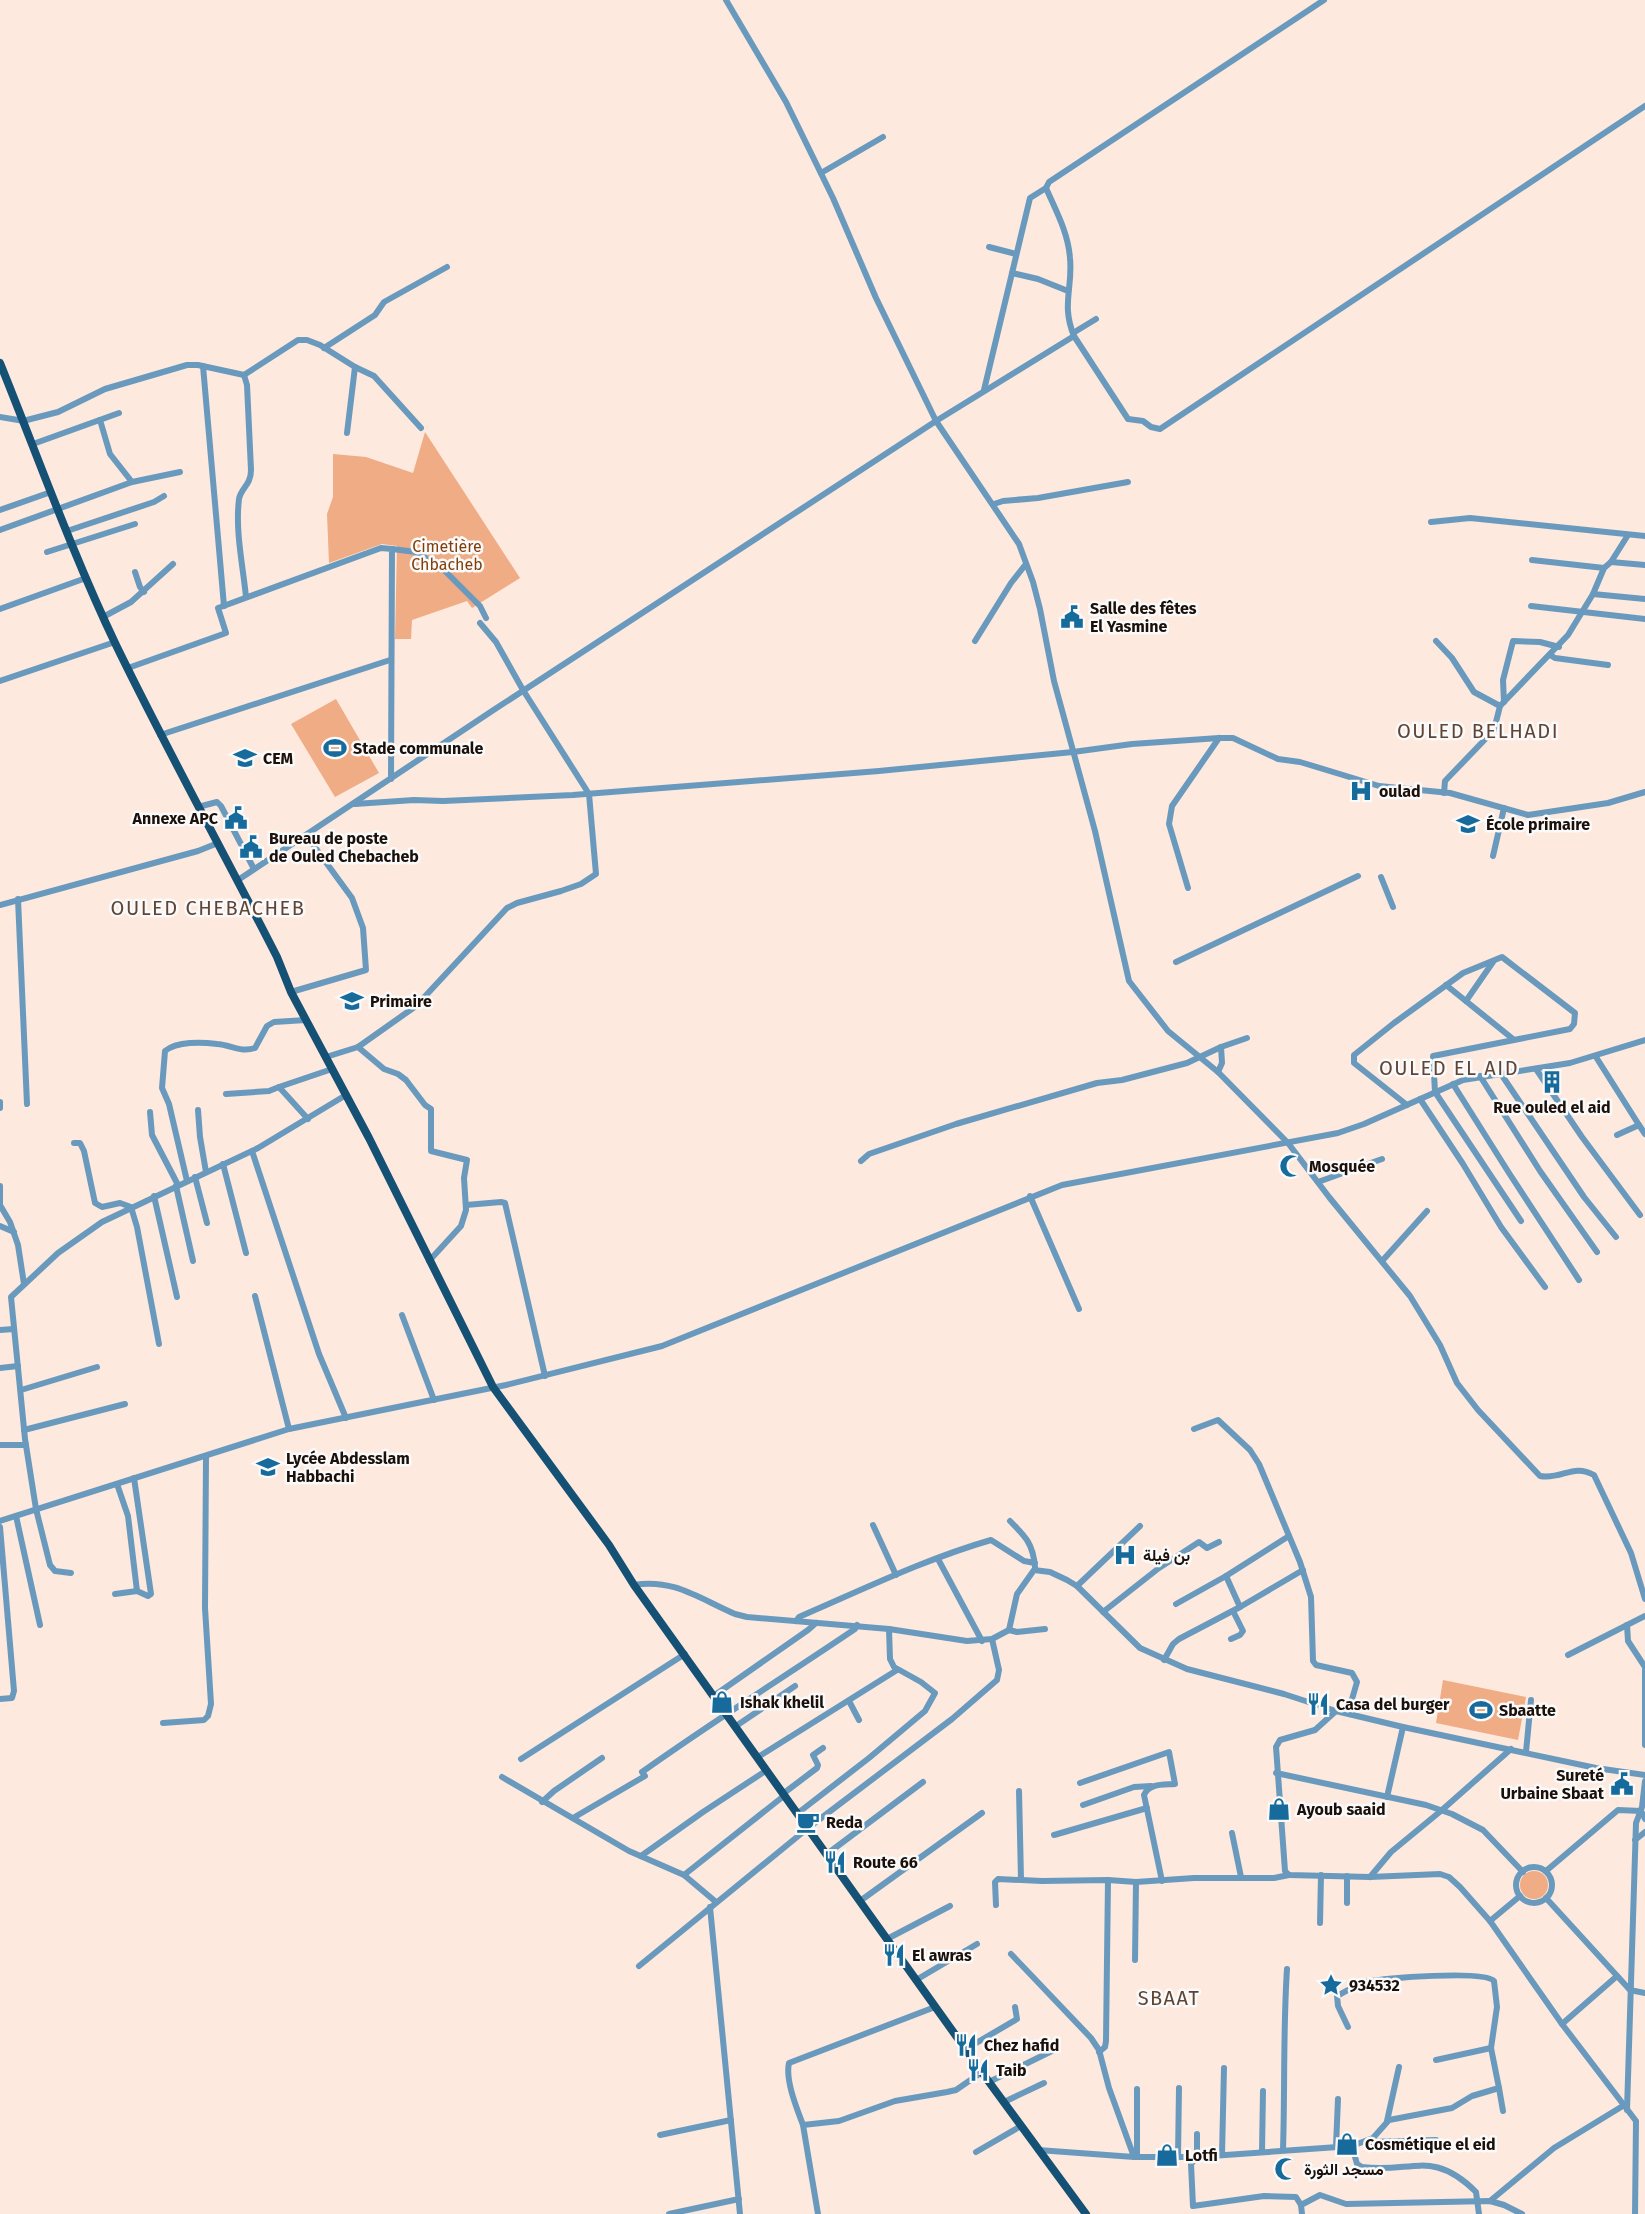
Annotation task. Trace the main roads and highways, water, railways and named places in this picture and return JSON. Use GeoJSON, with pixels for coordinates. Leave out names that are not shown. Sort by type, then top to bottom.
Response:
{"type":"FeatureCollection","features":[{"type":"Feature","properties":{"kind":"main road"},"geometry":{"type":"LineString","coordinates":[[0,363],[86,579],[115,642],[160,735],[277,957],[291,992],[346,1095],[493,1387],[609,1545],[634,1585],[715,1695],[935,2007],[1086,2214]]}},
{"type":"Feature","properties":{"kind":"place","name":"Salle des fêtes El Yasmine"},"geometry":{"type":"Point","coordinates":[1072,617]}},
{"type":"Feature","properties":{"kind":"place","name":"Stade communale"},"geometry":{"type":"Point","coordinates":[335,748]}},
{"type":"Feature","properties":{"kind":"place","name":"CEM"},"geometry":{"type":"Point","coordinates":[245,758]}},
{"type":"Feature","properties":{"kind":"place","name":"oulad"},"geometry":{"type":"Point","coordinates":[1361,791]}},
{"type":"Feature","properties":{"kind":"place","name":"Annexe APC"},"geometry":{"type":"Point","coordinates":[236,818]}},
{"type":"Feature","properties":{"kind":"place","name":"École primaire"},"geometry":{"type":"Point","coordinates":[1468,824]}},
{"type":"Feature","properties":{"kind":"place","name":"Bureau de poste de Ouled Chebacheb"},"geometry":{"type":"Point","coordinates":[251,847]}},
{"type":"Feature","properties":{"kind":"place","name":"Primaire"},"geometry":{"type":"Point","coordinates":[352,1001]}},
{"type":"Feature","properties":{"kind":"place","name":"Rue ouled el aid"},"geometry":{"type":"Point","coordinates":[1552,1082]}},
{"type":"Feature","properties":{"kind":"place","name":"Mosquée"},"geometry":{"type":"Point","coordinates":[1291,1166]}},
{"type":"Feature","properties":{"kind":"place","name":"Lycée Abdesslam Habbachi"},"geometry":{"type":"Point","coordinates":[268,1467]}},
{"type":"Feature","properties":{"kind":"place","name":"بن فيلة"},"geometry":{"type":"Point","coordinates":[1125,1555]}},
{"type":"Feature","properties":{"kind":"place","name":"Ishak khelil"},"geometry":{"type":"Point","coordinates":[722,1702]}},
{"type":"Feature","properties":{"kind":"place","name":"Casa del burger"},"geometry":{"type":"Point","coordinates":[1318,1704]}},
{"type":"Feature","properties":{"kind":"place","name":"Sbaatte"},"geometry":{"type":"Point","coordinates":[1481,1710]}},
{"type":"Feature","properties":{"kind":"place","name":"Sureté Urbaine Sbaat"},"geometry":{"type":"Point","coordinates":[1622,1784]}},
{"type":"Feature","properties":{"kind":"place","name":"Ayoub saaid"},"geometry":{"type":"Point","coordinates":[1279,1809]}},
{"type":"Feature","properties":{"kind":"place","name":"Reda"},"geometry":{"type":"Point","coordinates":[808,1822]}},
{"type":"Feature","properties":{"kind":"place","name":"Route 66"},"geometry":{"type":"Point","coordinates":[835,1862]}},
{"type":"Feature","properties":{"kind":"place","name":"El awras"},"geometry":{"type":"Point","coordinates":[894,1955]}},
{"type":"Feature","properties":{"kind":"place","name":"934532"},"geometry":{"type":"Point","coordinates":[1331,1985]}},
{"type":"Feature","properties":{"kind":"place","name":"Chez hafid"},"geometry":{"type":"Point","coordinates":[966,2045]}},
{"type":"Feature","properties":{"kind":"place","name":"Taib"},"geometry":{"type":"Point","coordinates":[978,2070]}},
{"type":"Feature","properties":{"kind":"place","name":"Cosmétique el eid"},"geometry":{"type":"Point","coordinates":[1347,2144]}},
{"type":"Feature","properties":{"kind":"place","name":"Lotfi"},"geometry":{"type":"Point","coordinates":[1167,2155]}},
{"type":"Feature","properties":{"kind":"place","name":"مسجد الثورة"},"geometry":{"type":"Point","coordinates":[1286,2169]}},
{"type":"Feature","properties":{"kind":"district","name":"OULED BELHADI"},"geometry":{"type":"Point","coordinates":[1478,731]}},
{"type":"Feature","properties":{"kind":"district","name":"OULED CHEBACHEB"},"geometry":{"type":"Point","coordinates":[208,908]}},
{"type":"Feature","properties":{"kind":"district","name":"OULED EL AID"},"geometry":{"type":"Point","coordinates":[1449,1068]}},
{"type":"Feature","properties":{"kind":"district","name":"SBAAT"},"geometry":{"type":"Point","coordinates":[1169,1998]}},
{"type":"Feature","properties":{"kind":"park label","name":"Cimetière Chbacheb"},"geometry":{"type":"Point","coordinates":[447,555]}}]}
